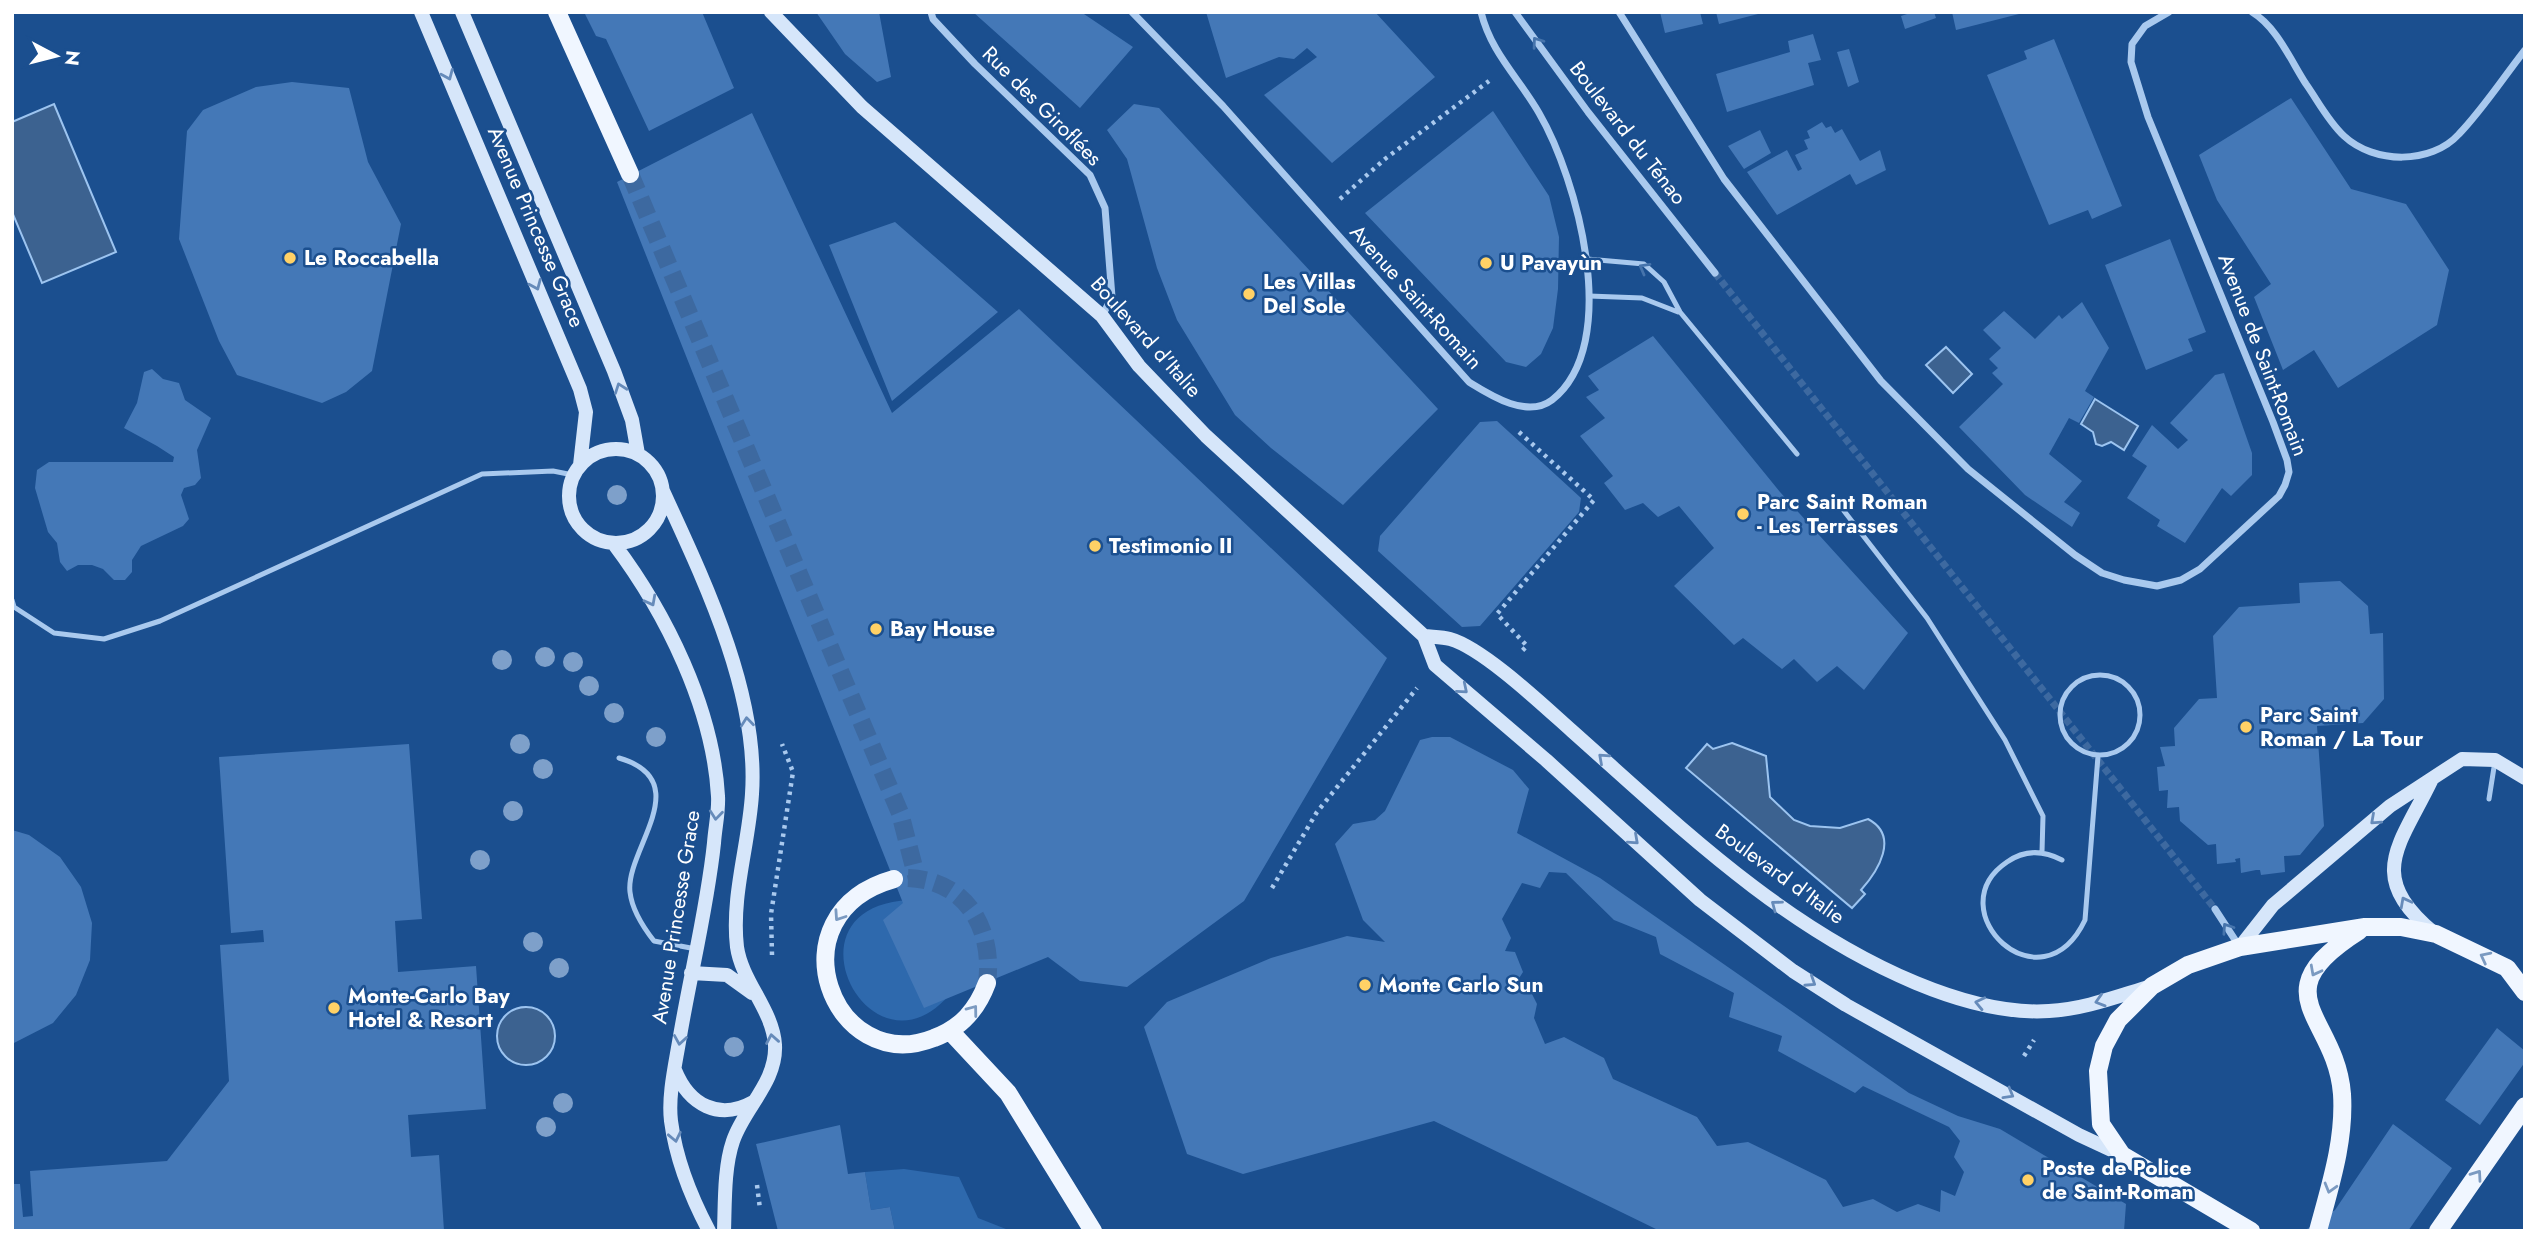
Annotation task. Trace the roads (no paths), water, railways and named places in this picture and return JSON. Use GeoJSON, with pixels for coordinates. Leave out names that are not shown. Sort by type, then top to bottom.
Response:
{"type":"FeatureCollection","features":[{"type":"Feature","properties":{"kind":"main road"},"geometry":{"type":"LineString","coordinates":[[557,12],[630,174]]}},
{"type":"Feature","properties":{"kind":"main road"},"geometry":{"type":"LineString","coordinates":[[894,879],[876,884],[853,898],[836,918],[826,943],[824,971],[832,998],[849,1021],[872,1037],[899,1044],[924,1042],[951,1032],[968,1018],[987,983]]}},
{"type":"Feature","properties":{"kind":"main road","name":"Boulevard d'Italie"},"geometry":{"type":"LineString","coordinates":[[2152,986],[2188,965],[2240,947],[2274,939],[2365,927],[2401,926],[2436,934],[2507,968],[2525,992]]}},
{"type":"Feature","properties":{"kind":"main road"},"geometry":{"type":"LineString","coordinates":[[2318,1231],[2334,1171],[2343,1122],[2342,1090],[2333,1061],[2308,1009],[2307,988],[2314,968],[2329,949],[2365,927]]}},
{"type":"Feature","properties":{"kind":"main road"},"geometry":{"type":"LineString","coordinates":[[2122,1155],[2101,1124],[2098,1071],[2104,1046],[2118,1020],[2152,986]]}},
{"type":"Feature","properties":{"kind":"main road"},"geometry":{"type":"LineString","coordinates":[[951,1032],[1008,1093],[1084,1212],[1093,1231]]}},
{"type":"Feature","properties":{"kind":"main road"},"geometry":{"type":"LineString","coordinates":[[2438,1231],[2525,1106]]}},
{"type":"Feature","properties":{"kind":"main road","name":"Boulevard d'Italie"},"geometry":{"type":"LineString","coordinates":[[2122,1155],[2251,1231]]}},
{"type":"Feature","properties":{"kind":"street","name":"Avenue Princesse Grace"},"geometry":{"type":"LineString","coordinates":[[421,12],[580,389],[586,412],[577,470]]}},
{"type":"Feature","properties":{"kind":"street","name":"Avenue Princesse Grace"},"geometry":{"type":"LineString","coordinates":[[462,12],[614,371],[632,419],[638,454]]}},
{"type":"Feature","properties":{"kind":"street","name":"Boulevard d'Italie"},"geometry":{"type":"LineString","coordinates":[[771,12],[862,107],[1102,316],[1139,366],[1206,436],[1424,636],[1435,665],[1546,760],[1700,900],[1793,971],[1846,1005],[2079,1135],[2122,1155]]}},
{"type":"Feature","properties":{"kind":"street","name":"Rue des Giroflées"},"geometry":{"type":"LineString","coordinates":[[931,12],[933,19],[975,64],[1090,175],[1105,208],[1112,297],[1102,316]]}},
{"type":"Feature","properties":{"kind":"street","name":"Avenue Saint-Romain"},"geometry":{"type":"LineString","coordinates":[[1132,12],[1223,106],[1469,382],[1512,404],[1531,407],[1549,403],[1566,388],[1577,366],[1585,339],[1589,296],[1587,259],[1572,197],[1540,113],[1490,40],[1481,12]]}},
{"type":"Feature","properties":{"kind":"street","name":"Boulevard du Ténao"},"geometry":{"type":"LineString","coordinates":[[1515,12],[1588,112],[1715,273]]}},
{"type":"Feature","properties":{"kind":"street","name":"Avenue de Saint-Romain"},"geometry":{"type":"LineString","coordinates":[[1619,12],[1724,179],[1881,381],[1968,468],[2075,555],[2102,573],[2157,586],[2181,580],[2200,569],[2279,496],[2289,472],[2273,422],[2148,117],[2131,62],[2132,44],[2144,26],[2169,12]]}},
{"type":"Feature","properties":{"kind":"street"},"geometry":{"type":"LineString","coordinates":[[2252,12],[2261,17],[2276,37],[2343,135],[2358,147],[2389,155],[2422,157],[2441,149],[2459,135],[2525,50]]}},
{"type":"Feature","properties":{"kind":"street"},"geometry":{"type":"LineString","coordinates":[[663,491],[661,511],[650,529],[634,540],[614,544],[594,538],[584,531],[574,518],[567,496],[577,470],[596,453],[619,448],[638,454],[654,467],[722,632],[745,704],[752,792],[739,895],[737,946],[755,997],[768,1019],[775,1045],[766,1083],[732,1143],[724,1231]]}},
{"type":"Feature","properties":{"kind":"street","name":"Avenue Princesse Grace"},"geometry":{"type":"LineString","coordinates":[[614,544],[638,575],[663,623],[701,706],[714,752],[718,799],[711,872],[675,1069],[671,1118],[686,1181],[709,1231]]}},
{"type":"Feature","properties":{"kind":"street","name":"Boulevard d'Italie"},"geometry":{"type":"LineString","coordinates":[[1424,636],[1451,639],[1472,649],[1556,716],[1717,860],[1798,921],[1871,964],[1948,996],[1995,1007],[2047,1011],[2083,1007],[2152,986]]}},
{"type":"Feature","properties":{"kind":"street"},"geometry":{"type":"LineString","coordinates":[[2215,909],[2240,947],[2273,905],[2390,806],[2462,759],[2495,760],[2525,778]]}},
{"type":"Feature","properties":{"kind":"street"},"geometry":{"type":"LineString","coordinates":[[2431,781],[2393,860],[2394,878],[2410,913],[2436,934]]}},
{"type":"Feature","properties":{"kind":"street"},"geometry":{"type":"LineString","coordinates":[[691,973],[727,975],[755,997]]}},
{"type":"Feature","properties":{"kind":"street"},"geometry":{"type":"LineString","coordinates":[[675,1069],[688,1094],[707,1108],[725,1112],[754,1102]]}},
{"type":"Feature","properties":{"kind":"lane"},"geometry":{"type":"LineString","coordinates":[[1587,259],[1644,264],[1664,282],[1680,312],[1797,454]]}},
{"type":"Feature","properties":{"kind":"lane"},"geometry":{"type":"LineString","coordinates":[[1589,296],[1642,298],[1680,312]]}},
{"type":"Feature","properties":{"kind":"lane"},"geometry":{"type":"LineString","coordinates":[[12,600],[14,607],[54,633],[104,639],[160,621],[482,474],[577,470]]}},
{"type":"Feature","properties":{"kind":"lane"},"geometry":{"type":"LineString","coordinates":[[1844,511],[1927,618],[2005,740],[2043,816],[2042,852]]}},
{"type":"Feature","properties":{"kind":"lane"},"geometry":{"type":"LineString","coordinates":[[2101,675],[2125,683],[2134,692],[2141,717],[2132,741],[2111,754],[2098,756],[2073,745],[2061,720],[2061,707],[2075,684],[2101,675]]}},
{"type":"Feature","properties":{"kind":"lane"},"geometry":{"type":"LineString","coordinates":[[2062,860],[2042,852],[2027,853],[2002,865],[1987,887],[1983,904],[1986,921],[1999,943],[2020,955],[2034,957],[2060,951],[2079,934],[2085,920],[2098,756]]}},
{"type":"Feature","properties":{"kind":"lane"},"geometry":{"type":"LineString","coordinates":[[619,758],[637,763],[650,779],[656,797],[649,834],[632,868],[629,892],[639,921],[654,941],[696,949]]}},
{"type":"Feature","properties":{"kind":"lane"},"geometry":{"type":"LineString","coordinates":[[2489,799],[2495,760]]}},
{"type":"Feature","properties":{"kind":"tunnel"},"geometry":{"type":"LineString","coordinates":[[630,174],[900,813],[917,879]]}},
{"type":"Feature","properties":{"kind":"tunnel"},"geometry":{"type":"LineString","coordinates":[[1715,273],[2215,909]]}},
{"type":"Feature","properties":{"kind":"tunnel"},"geometry":{"type":"LineString","coordinates":[[908,878],[929,881],[946,888],[961,898],[972,911],[981,927],[986,945],[987,983]]}},
{"type":"Feature","properties":{"kind":"place","name":"Le Roccabella"},"geometry":{"type":"Point","coordinates":[290,258]}},
{"type":"Feature","properties":{"kind":"place","name":"U Pavayùn"},"geometry":{"type":"Point","coordinates":[1486,263]}},
{"type":"Feature","properties":{"kind":"place","name":"Les Villas Del Sole"},"geometry":{"type":"Point","coordinates":[1249,294]}},
{"type":"Feature","properties":{"kind":"place","name":"Parc Saint Roman - Les Terrasses"},"geometry":{"type":"Point","coordinates":[1743,514]}},
{"type":"Feature","properties":{"kind":"place","name":"Testimonio II"},"geometry":{"type":"Point","coordinates":[1095,546]}},
{"type":"Feature","properties":{"kind":"place","name":"Bay House"},"geometry":{"type":"Point","coordinates":[876,629]}},
{"type":"Feature","properties":{"kind":"place","name":"Parc Saint Roman / La Tour"},"geometry":{"type":"Point","coordinates":[2246,727]}},
{"type":"Feature","properties":{"kind":"place","name":"Monte Carlo Sun"},"geometry":{"type":"Point","coordinates":[1365,985]}},
{"type":"Feature","properties":{"kind":"place","name":"Monte-Carlo Bay Hotel & Resort"},"geometry":{"type":"Point","coordinates":[334,1008]}},
{"type":"Feature","properties":{"kind":"place","name":"Poste de Police de Saint-Roman"},"geometry":{"type":"Point","coordinates":[2028,1180]}}]}
